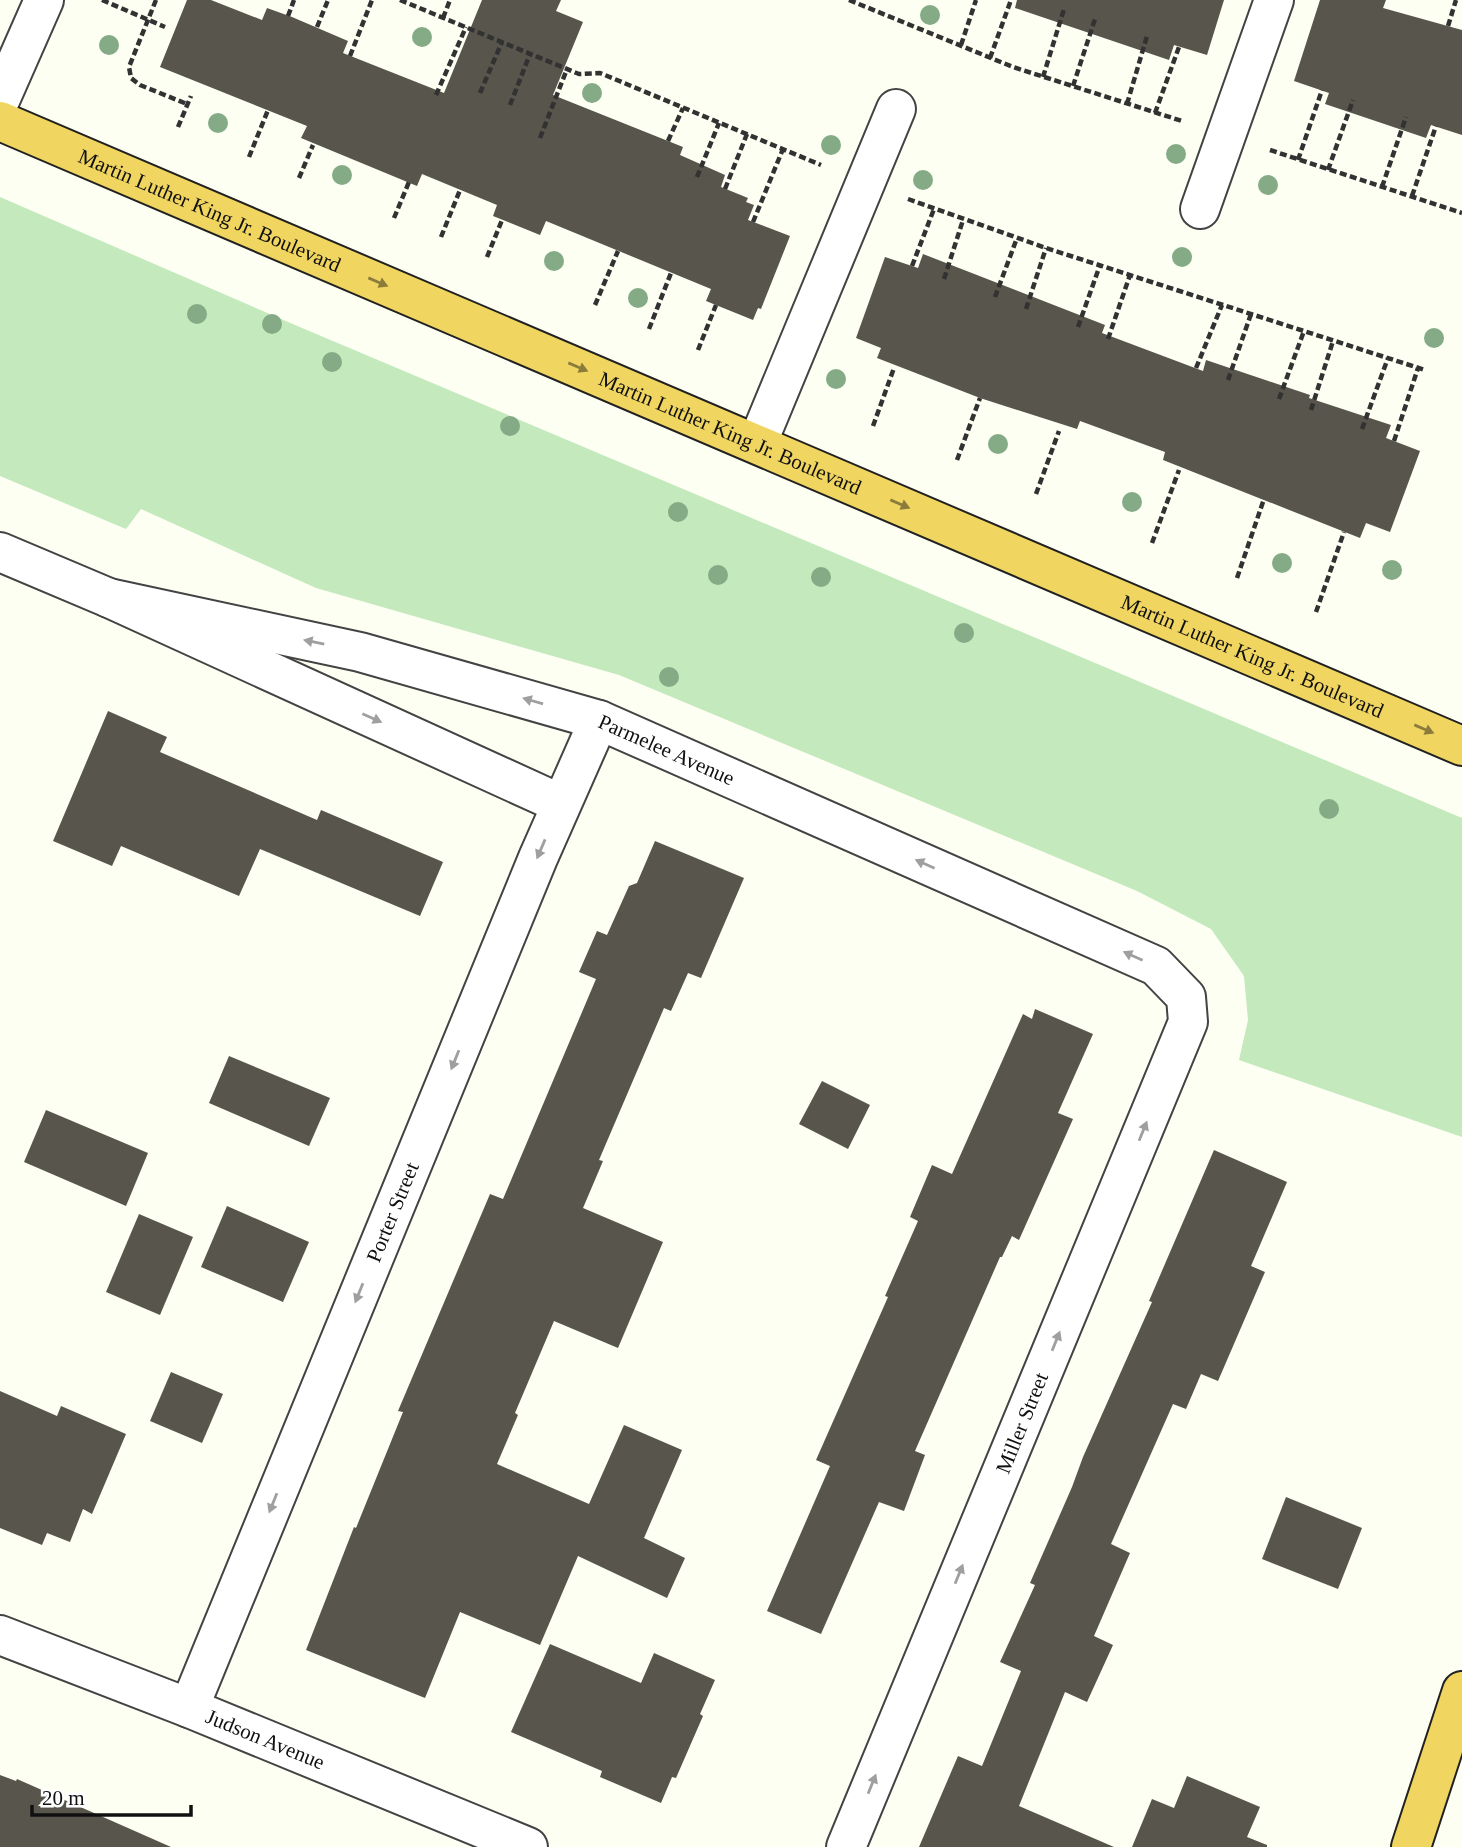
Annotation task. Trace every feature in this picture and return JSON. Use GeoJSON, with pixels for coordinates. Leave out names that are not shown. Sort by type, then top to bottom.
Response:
{"type":"FeatureCollection","features":[{"type":"Feature","properties":{"kind":"highway","name":"Martin Luther King Jr. Boulevard"},"geometry":{"type":"LineString","coordinates":[[0,121],[1462,746]]}},
{"type":"Feature","properties":{"kind":"highway"},"geometry":{"type":"LineString","coordinates":[[1411,1847],[1462,1691]]}},
{"type":"Feature","properties":{"kind":"street"},"geometry":{"type":"LineString","coordinates":[[0,100],[44,0]]}},
{"type":"Feature","properties":{"kind":"street"},"geometry":{"type":"LineString","coordinates":[[1200,209],[1274,0]]}},
{"type":"Feature","properties":{"kind":"street"},"geometry":{"type":"LineString","coordinates":[[757,444],[896,110]]}},
{"type":"Feature","properties":{"kind":"street","name":"Parmelee Avenue"},"geometry":{"type":"LineString","coordinates":[[0,552],[109,598],[561,803]]}},
{"type":"Feature","properties":{"kind":"street","name":"Parmelee Avenue"},"geometry":{"type":"LineString","coordinates":[[109,598],[360,652],[599,720],[1156,966],[1186,997]]}},
{"type":"Feature","properties":{"kind":"street","name":"Porter Street"},"geometry":{"type":"LineString","coordinates":[[189,1708],[561,803],[599,720]]}},
{"type":"Feature","properties":{"kind":"street","name":"Miller Street"},"geometry":{"type":"LineString","coordinates":[[846,1847],[1188,1022],[1186,997]]}},
{"type":"Feature","properties":{"kind":"street","name":"Judson Avenue"},"geometry":{"type":"LineString","coordinates":[[0,1634],[528,1847]]}},
{"type":"Feature","properties":{"kind":"path"},"geometry":{"type":"LineString","coordinates":[[102,0],[165,27]]}},
{"type":"Feature","properties":{"kind":"path"},"geometry":{"type":"LineString","coordinates":[[156,0],[129,67],[131,78],[140,85],[187,104]]}},
{"type":"Feature","properties":{"kind":"path"},"geometry":{"type":"LineString","coordinates":[[288,16],[294,0]]}},
{"type":"Feature","properties":{"kind":"path"},"geometry":{"type":"LineString","coordinates":[[317,27],[328,0]]}},
{"type":"Feature","properties":{"kind":"path"},"geometry":{"type":"LineString","coordinates":[[350,56],[372,0]]}},
{"type":"Feature","properties":{"kind":"path"},"geometry":{"type":"LineString","coordinates":[[400,0],[579,74],[600,74],[963,220],[1425,370]]}},
{"type":"Feature","properties":{"kind":"path"},"geometry":{"type":"LineString","coordinates":[[443,18],[450,0]]}},
{"type":"Feature","properties":{"kind":"path"},"geometry":{"type":"LineString","coordinates":[[850,0],[1043,77],[1462,213]]}},
{"type":"Feature","properties":{"kind":"path"},"geometry":{"type":"LineString","coordinates":[[961,45],[976,0]]}},
{"type":"Feature","properties":{"kind":"path"},"geometry":{"type":"LineString","coordinates":[[990,58],[1011,0]]}},
{"type":"Feature","properties":{"kind":"path"},"geometry":{"type":"LineString","coordinates":[[1448,26],[1456,0]]}},
{"type":"Feature","properties":{"kind":"path"},"geometry":{"type":"LineString","coordinates":[[1043,77],[1064,9]]}},
{"type":"Feature","properties":{"kind":"path"},"geometry":{"type":"LineString","coordinates":[[1073,86],[1095,19]]}},
{"type":"Feature","properties":{"kind":"path"},"geometry":{"type":"LineString","coordinates":[[436,95],[466,27]]}},
{"type":"Feature","properties":{"kind":"path"},"geometry":{"type":"LineString","coordinates":[[1127,104],[1147,36]]}},
{"type":"Feature","properties":{"kind":"path"},"geometry":{"type":"LineString","coordinates":[[480,93],[502,43]]}},
{"type":"Feature","properties":{"kind":"path"},"geometry":{"type":"LineString","coordinates":[[1155,113],[1180,47]]}},
{"type":"Feature","properties":{"kind":"path"},"geometry":{"type":"LineString","coordinates":[[510,105],[530,54]]}},
{"type":"Feature","properties":{"kind":"path"},"geometry":{"type":"LineString","coordinates":[[540,138],[567,69]]}},
{"type":"Feature","properties":{"kind":"path"},"geometry":{"type":"LineString","coordinates":[[1298,160],[1322,90]]}},
{"type":"Feature","properties":{"kind":"path"},"geometry":{"type":"LineString","coordinates":[[178,127],[191,96]]}},
{"type":"Feature","properties":{"kind":"path"},"geometry":{"type":"LineString","coordinates":[[1328,170],[1353,100]]}},
{"type":"Feature","properties":{"kind":"path"},"geometry":{"type":"LineString","coordinates":[[668,141],[683,108]]}},
{"type":"Feature","properties":{"kind":"path"},"geometry":{"type":"LineString","coordinates":[[249,156],[268,110]]}},
{"type":"Feature","properties":{"kind":"path"},"geometry":{"type":"LineString","coordinates":[[1382,187],[1406,117]]}},
{"type":"Feature","properties":{"kind":"path"},"geometry":{"type":"LineString","coordinates":[[697,177],[719,123]]}},
{"type":"Feature","properties":{"kind":"path"},"geometry":{"type":"LineString","coordinates":[[1412,196],[1436,126]]}},
{"type":"Feature","properties":{"kind":"path"},"geometry":{"type":"LineString","coordinates":[[725,189],[747,134]]}},
{"type":"Feature","properties":{"kind":"path"},"geometry":{"type":"LineString","coordinates":[[299,178],[313,145]]}},
{"type":"Feature","properties":{"kind":"path"},"geometry":{"type":"LineString","coordinates":[[753,222],[783,149]]}},
{"type":"Feature","properties":{"kind":"path"},"geometry":{"type":"LineString","coordinates":[[394,218],[409,182]]}},
{"type":"Feature","properties":{"kind":"path"},"geometry":{"type":"LineString","coordinates":[[440,237],[460,190]]}},
{"type":"Feature","properties":{"kind":"path"},"geometry":{"type":"LineString","coordinates":[[912,266],[934,209]]}},
{"type":"Feature","properties":{"kind":"path"},"geometry":{"type":"LineString","coordinates":[[487,257],[502,220]]}},
{"type":"Feature","properties":{"kind":"path"},"geometry":{"type":"LineString","coordinates":[[944,279],[963,220]]}},
{"type":"Feature","properties":{"kind":"path"},"geometry":{"type":"LineString","coordinates":[[995,297],[1017,237]]}},
{"type":"Feature","properties":{"kind":"path"},"geometry":{"type":"LineString","coordinates":[[1026,309],[1046,248]]}},
{"type":"Feature","properties":{"kind":"path"},"geometry":{"type":"LineString","coordinates":[[595,305],[618,251]]}},
{"type":"Feature","properties":{"kind":"path"},"geometry":{"type":"LineString","coordinates":[[1078,327],[1100,265]]}},
{"type":"Feature","properties":{"kind":"path"},"geometry":{"type":"LineString","coordinates":[[649,329],[671,273]]}},
{"type":"Feature","properties":{"kind":"path"},"geometry":{"type":"LineString","coordinates":[[1108,339],[1130,275]]}},
{"type":"Feature","properties":{"kind":"path"},"geometry":{"type":"LineString","coordinates":[[698,350],[716,305]]}},
{"type":"Feature","properties":{"kind":"path"},"geometry":{"type":"LineString","coordinates":[[1196,368],[1222,305]]}},
{"type":"Feature","properties":{"kind":"path"},"geometry":{"type":"LineString","coordinates":[[1228,380],[1251,314]]}},
{"type":"Feature","properties":{"kind":"path"},"geometry":{"type":"LineString","coordinates":[[1279,399],[1304,331]]}},
{"type":"Feature","properties":{"kind":"path"},"geometry":{"type":"LineString","coordinates":[[1311,410],[1334,341]]}},
{"type":"Feature","properties":{"kind":"path"},"geometry":{"type":"LineString","coordinates":[[1362,429],[1388,358]]}},
{"type":"Feature","properties":{"kind":"path"},"geometry":{"type":"LineString","coordinates":[[873,426],[894,368]]}},
{"type":"Feature","properties":{"kind":"path"},"geometry":{"type":"LineString","coordinates":[[1394,441],[1418,368]]}},
{"type":"Feature","properties":{"kind":"path"},"geometry":{"type":"LineString","coordinates":[[957,460],[980,398]]}},
{"type":"Feature","properties":{"kind":"path"},"geometry":{"type":"LineString","coordinates":[[1036,494],[1059,430]]}},
{"type":"Feature","properties":{"kind":"path"},"geometry":{"type":"LineString","coordinates":[[1152,543],[1179,470]]}},
{"type":"Feature","properties":{"kind":"path"},"geometry":{"type":"LineString","coordinates":[[1237,578],[1264,499]]}},
{"type":"Feature","properties":{"kind":"path"},"geometry":{"type":"LineString","coordinates":[[1316,612],[1343,532]]}},
{"type":"Feature","properties":{"kind":"green space"},"geometry":{"type":"Polygon","coordinates":[[[0,197],[295,325],[1462,818],[1462,1137],[1239,1060],[1248,1020],[1244,976],[1211,929],[1137,891],[619,675],[316,588],[141,509],[126,529],[0,476],[0,197]]]}},
{"type":"Feature","properties":{"kind":"building"},"geometry":{"type":"Polygon","coordinates":[[[187,0],[211,0],[262,20],[267,8],[292,17],[348,41],[343,53],[444,93],[482,0],[561,0],[556,11],[583,22],[553,95],[683,147],[680,155],[725,175],[721,187],[748,198],[746,202],[754,205],[748,220],[790,236],[761,309],[758,308],[753,320],[706,301],[711,289],[546,221],[540,235],[493,216],[497,205],[422,174],[417,186],[301,138],[307,126],[160,67],[187,0]]]}},
{"type":"Feature","properties":{"kind":"building"},"geometry":{"type":"Polygon","coordinates":[[[1017,0],[1224,0],[1207,55],[1174,45],[1169,60],[1015,8],[1017,0]]]}},
{"type":"Feature","properties":{"kind":"building"},"geometry":{"type":"Polygon","coordinates":[[[1320,0],[1386,0],[1383,8],[1462,30],[1462,135],[1431,125],[1426,138],[1325,104],[1329,93],[1294,81],[1320,0]]]}},
{"type":"Feature","properties":{"kind":"building"},"geometry":{"type":"Polygon","coordinates":[[[923,254],[1105,325],[1102,333],[1203,371],[1206,360],[1391,425],[1386,438],[1420,451],[1390,532],[1366,523],[1360,538],[1163,460],[1165,452],[1080,421],[1077,429],[980,398],[877,358],[881,348],[856,338],[885,257],[918,268],[923,254]]]}},
{"type":"Feature","properties":{"kind":"building"},"geometry":{"type":"Polygon","coordinates":[[[108,711],[167,737],[160,752],[317,820],[321,810],[443,862],[420,916],[260,849],[239,896],[121,846],[112,866],[53,841],[108,711]]]}},
{"type":"Feature","properties":{"kind":"building"},"geometry":{"type":"Polygon","coordinates":[[[655,841],[744,878],[701,978],[688,973],[671,1011],[664,1008],[599,1160],[603,1161],[583,1208],[663,1242],[618,1348],[554,1321],[515,1413],[518,1415],[497,1464],[589,1504],[624,1425],[682,1450],[644,1538],[685,1558],[667,1598],[578,1556],[540,1645],[460,1612],[425,1698],[306,1650],[403,1412],[398,1411],[490,1194],[503,1199],[596,979],[579,972],[597,931],[607,935],[629,886],[637,883],[655,841]]]}},
{"type":"Feature","properties":{"kind":"building"},"geometry":{"type":"Polygon","coordinates":[[[1035,1009],[1093,1034],[1058,1113],[1073,1119],[1019,1240],[1012,1236],[1000,1257],[915,1451],[925,1455],[904,1511],[879,1502],[821,1634],[767,1611],[830,1466],[816,1460],[888,1297],[885,1296],[918,1221],[910,1217],[932,1165],[952,1174],[1023,1014],[1032,1019],[1035,1009]]]}},
{"type":"Feature","properties":{"kind":"building"},"geometry":{"type":"Polygon","coordinates":[[[229,1056],[330,1098],[309,1146],[209,1103],[229,1056]]]}},
{"type":"Feature","properties":{"kind":"building"},"geometry":{"type":"Polygon","coordinates":[[[822,1081],[870,1105],[848,1149],[799,1124],[822,1081]]]}},
{"type":"Feature","properties":{"kind":"building"},"geometry":{"type":"Polygon","coordinates":[[[46,1110],[148,1153],[126,1206],[24,1162],[46,1110]]]}},
{"type":"Feature","properties":{"kind":"building"},"geometry":{"type":"Polygon","coordinates":[[[1214,1150],[1287,1182],[1251,1266],[1265,1272],[1218,1381],[1201,1374],[1186,1409],[1173,1404],[1111,1544],[1130,1553],[1094,1636],[1113,1645],[1087,1702],[1065,1692],[1019,1806],[1114,1847],[919,1847],[958,1756],[982,1766],[1021,1671],[1000,1662],[1035,1585],[1030,1583],[1152,1302],[1149,1301],[1214,1150]]]}},
{"type":"Feature","properties":{"kind":"building"},"geometry":{"type":"Polygon","coordinates":[[[227,1206],[309,1242],[283,1302],[201,1267],[227,1206]]]}},
{"type":"Feature","properties":{"kind":"building"},"geometry":{"type":"Polygon","coordinates":[[[139,1214],[193,1237],[160,1315],[106,1292],[139,1214]]]}},
{"type":"Feature","properties":{"kind":"building"},"geometry":{"type":"Polygon","coordinates":[[[171,1372],[223,1394],[202,1443],[150,1421],[171,1372]]]}},
{"type":"Feature","properties":{"kind":"building"},"geometry":{"type":"Polygon","coordinates":[[[0,1391],[57,1416],[61,1406],[126,1434],[92,1514],[83,1509],[70,1542],[47,1533],[42,1545],[0,1528],[0,1391]]]}},
{"type":"Feature","properties":{"kind":"building"},"geometry":{"type":"Polygon","coordinates":[[[1286,1497],[1362,1528],[1338,1589],[1262,1559],[1286,1497]]]}},
{"type":"Feature","properties":{"kind":"building"},"geometry":{"type":"Polygon","coordinates":[[[550,1644],[641,1683],[654,1653],[715,1680],[700,1714],[703,1716],[676,1778],[672,1777],[661,1803],[600,1777],[602,1771],[511,1732],[550,1644]]]}},
{"type":"Feature","properties":{"kind":"building"},"geometry":{"type":"Polygon","coordinates":[[[0,1775],[16,1781],[17,1779],[171,1847],[0,1847],[0,1775]]]}},
{"type":"Feature","properties":{"kind":"building"},"geometry":{"type":"Polygon","coordinates":[[[1187,1776],[1260,1807],[1247,1837],[1267,1847],[1132,1847],[1152,1799],[1174,1808],[1187,1776]]]}}]}
